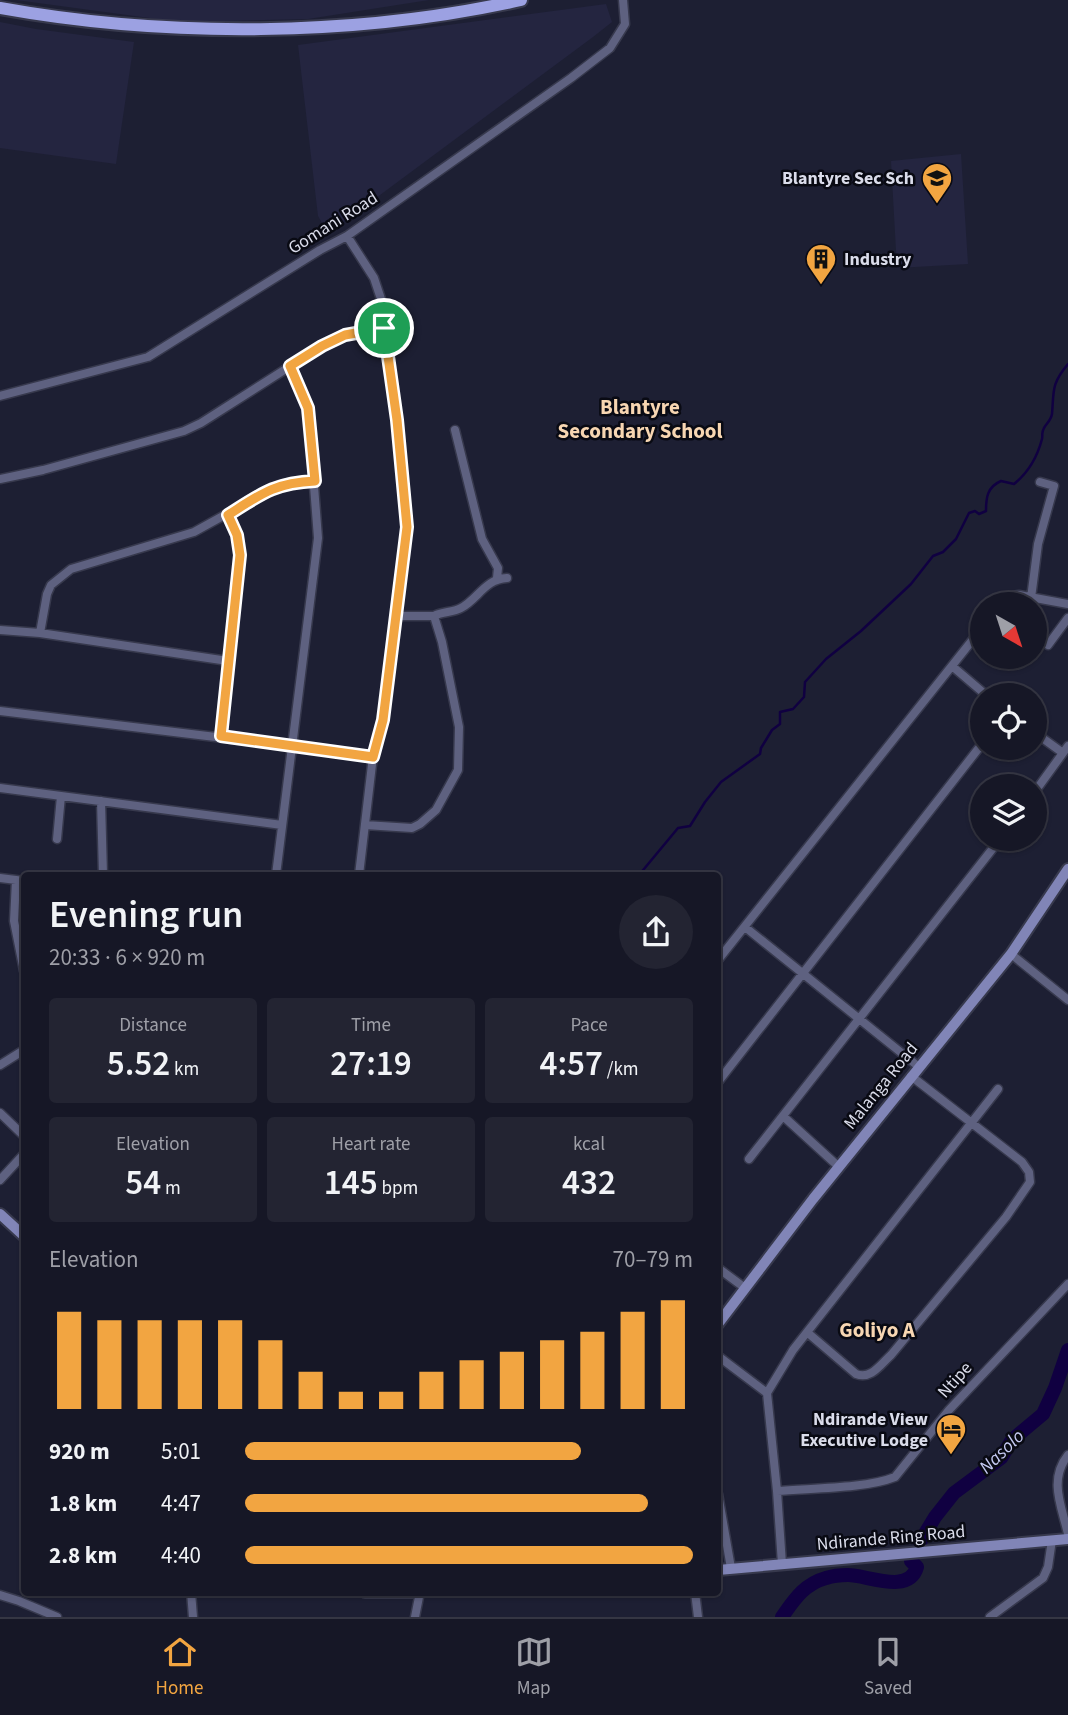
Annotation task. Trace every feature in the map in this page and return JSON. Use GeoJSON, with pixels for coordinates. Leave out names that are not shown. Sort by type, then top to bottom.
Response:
{"type":"FeatureCollection","features":[{"type":"Feature","properties":{"kind":"main road"},"geometry":{"type":"LineString","coordinates":[[0,8],[45,16],[158,26],[310,27],[446,16],[521,0]]}},
{"type":"Feature","properties":{"kind":"street","name":"Gomani Road"},"geometry":{"type":"LineString","coordinates":[[0,396],[148,357],[347,236],[610,48],[625,24],[623,0]]}},
{"type":"Feature","properties":{"kind":"street"},"geometry":{"type":"LineString","coordinates":[[347,236],[374,278],[381,299],[397,420],[407,527],[383,720],[373,757],[359,872]]}},
{"type":"Feature","properties":{"kind":"street"},"geometry":{"type":"LineString","coordinates":[[0,479],[43,470],[184,431],[201,423],[322,346],[345,335],[384,328]]}},
{"type":"Feature","properties":{"kind":"street"},"geometry":{"type":"LineString","coordinates":[[276,872],[318,538],[308,408],[290,366]]}},
{"type":"Feature","properties":{"kind":"street"},"geometry":{"type":"LineString","coordinates":[[397,616],[434,617],[442,612],[464,607],[481,590],[502,578],[482,539],[455,430]]}},
{"type":"Feature","properties":{"kind":"street"},"geometry":{"type":"LineString","coordinates":[[40,633],[51,585],[71,569],[194,532],[279,485],[315,481]]}},
{"type":"Feature","properties":{"kind":"street"},"geometry":{"type":"LineString","coordinates":[[1032,592],[1038,544],[1054,486],[1041,482]]}},
{"type":"Feature","properties":{"kind":"street"},"geometry":{"type":"LineString","coordinates":[[221,736],[240,555],[237,535],[228,515]]}},
{"type":"Feature","properties":{"kind":"street"},"geometry":{"type":"LineString","coordinates":[[1047,601],[1068,604]]}},
{"type":"Feature","properties":{"kind":"street"},"geometry":{"type":"LineString","coordinates":[[365,825],[412,828],[420,824],[436,810],[458,770],[459,727],[445,652],[434,617]]}},
{"type":"Feature","properties":{"kind":"street"},"geometry":{"type":"LineString","coordinates":[[1048,645],[1068,618]]}},
{"type":"Feature","properties":{"kind":"street"},"geometry":{"type":"LineString","coordinates":[[0,630],[40,633],[228,661]]}},
{"type":"Feature","properties":{"kind":"street"},"geometry":{"type":"LineString","coordinates":[[721,956],[797,857],[970,643]]}},
{"type":"Feature","properties":{"kind":"street"},"geometry":{"type":"LineString","coordinates":[[952,666],[972,683]]}},
{"type":"Feature","properties":{"kind":"street"},"geometry":{"type":"LineString","coordinates":[[0,711],[221,736],[373,757]]}},
{"type":"Feature","properties":{"kind":"street"},"geometry":{"type":"LineString","coordinates":[[1047,739],[1065,749],[1047,775]]}},
{"type":"Feature","properties":{"kind":"street"},"geometry":{"type":"LineString","coordinates":[[721,1078],[970,759]]}},
{"type":"Feature","properties":{"kind":"street"},"geometry":{"type":"LineString","coordinates":[[0,788],[282,825]]}},
{"type":"Feature","properties":{"kind":"street"},"geometry":{"type":"LineString","coordinates":[[57,839],[61,796]]}},
{"type":"Feature","properties":{"kind":"street"},"geometry":{"type":"LineString","coordinates":[[101,801],[103,872]]}},
{"type":"Feature","properties":{"kind":"street"},"geometry":{"type":"LineString","coordinates":[[749,1159],[991,851]]}},
{"type":"Feature","properties":{"kind":"street","name":"Malanga Road"},"geometry":{"type":"LineString","coordinates":[[721,1320],[915,1071],[1011,954],[1068,869]]}},
{"type":"Feature","properties":{"kind":"street"},"geometry":{"type":"LineString","coordinates":[[0,878],[20,881],[14,921],[21,956]]}},
{"type":"Feature","properties":{"kind":"street"},"geometry":{"type":"LineString","coordinates":[[745,927],[859,1019],[972,1124],[1021,1162],[1029,1172],[1030,1182],[1027,1189],[1006,1217],[891,1355],[871,1374],[856,1374],[808,1333]]}},
{"type":"Feature","properties":{"kind":"street"},"geometry":{"type":"LineString","coordinates":[[1011,954],[1068,1000]]}},
{"type":"Feature","properties":{"kind":"street"},"geometry":{"type":"LineString","coordinates":[[0,1065],[21,1052]]}},
{"type":"Feature","properties":{"kind":"street"},"geometry":{"type":"LineString","coordinates":[[782,1564],[767,1393],[793,1350],[998,1089]]}},
{"type":"Feature","properties":{"kind":"street"},"geometry":{"type":"LineString","coordinates":[[0,1113],[21,1133]]}},
{"type":"Feature","properties":{"kind":"street"},"geometry":{"type":"LineString","coordinates":[[783,1116],[839,1167]]}},
{"type":"Feature","properties":{"kind":"street"},"geometry":{"type":"LineString","coordinates":[[0,1180],[21,1157]]}},
{"type":"Feature","properties":{"kind":"street"},"geometry":{"type":"LineString","coordinates":[[0,1214],[21,1233]]}},
{"type":"Feature","properties":{"kind":"street"},"geometry":{"type":"LineString","coordinates":[[721,1270],[745,1288]]}},
{"type":"Feature","properties":{"kind":"street","name":"Ntipe"},"geometry":{"type":"LineString","coordinates":[[777,1491],[858,1484],[895,1477],[949,1410],[1068,1284]]}},
{"type":"Feature","properties":{"kind":"street"},"geometry":{"type":"LineString","coordinates":[[721,1358],[767,1393]]}},
{"type":"Feature","properties":{"kind":"street"},"geometry":{"type":"LineString","coordinates":[[1068,1455],[1061,1468],[1056,1490],[1068,1537]]}},
{"type":"Feature","properties":{"kind":"street"},"geometry":{"type":"LineString","coordinates":[[721,1511],[731,1568]]}},
{"type":"Feature","properties":{"kind":"street","name":"Ndirande Ring Road"},"geometry":{"type":"LineString","coordinates":[[721,1570],[1068,1537]]}},
{"type":"Feature","properties":{"kind":"street"},"geometry":{"type":"LineString","coordinates":[[990,1617],[1043,1578],[1048,1567],[1052,1540]]}},
{"type":"Feature","properties":{"kind":"street"},"geometry":{"type":"LineString","coordinates":[[0,1595],[57,1617]]}},
{"type":"Feature","properties":{"kind":"street"},"geometry":{"type":"LineString","coordinates":[[191,1596],[193,1617]]}},
{"type":"Feature","properties":{"kind":"street"},"geometry":{"type":"LineString","coordinates":[[415,1617],[418,1596]]}},
{"type":"Feature","properties":{"kind":"street"},"geometry":{"type":"LineString","coordinates":[[695,1596],[698,1617]]}},
{"type":"Feature","properties":{"kind":"shaded area"},"geometry":{"type":"Polygon","coordinates":[[[16,0],[429,0],[308,19],[179,22],[16,0]]]}},
{"type":"Feature","properties":{"kind":"shaded area"},"geometry":{"type":"Polygon","coordinates":[[[606,4],[612,22],[593,37],[345,221],[322,223],[318,216],[298,45],[606,4]]]}},
{"type":"Feature","properties":{"kind":"shaded area"},"geometry":{"type":"Polygon","coordinates":[[[0,22],[134,42],[116,164],[0,148],[0,22]]]}},
{"type":"Feature","properties":{"kind":"shaded area"},"geometry":{"type":"Polygon","coordinates":[[[961,154],[968,264],[897,268],[891,161],[961,154]]]}},
{"type":"Feature","properties":{"kind":"waterway"},"geometry":{"type":"LineString","coordinates":[[641,872],[678,828],[690,826],[721,782],[760,754],[772,730],[780,724],[780,712],[793,709],[804,697],[805,682],[826,659],[861,631],[911,584],[933,556],[943,552],[956,539],[969,513],[975,511],[979,514],[986,511],[987,497],[993,486],[1001,481],[1014,484],[1024,475],[1038,452],[1043,430],[1051,416],[1056,383],[1068,364]]}},
{"type":"Feature","properties":{"kind":"waterway","name":"Nasolo"},"geometry":{"type":"LineString","coordinates":[[920,1542],[954,1493],[1001,1458],[1012,1440],[1043,1414],[1068,1350]]}},
{"type":"Feature","properties":{"kind":"waterway","name":"Nasolo"},"geometry":{"type":"LineString","coordinates":[[782,1617],[800,1593],[818,1581],[848,1575],[897,1582],[913,1575],[917,1567],[911,1561]]}},
{"type":"Feature","properties":{"kind":"place","name":"Blantyre Sec Sch"},"geometry":{"type":"Point","coordinates":[937,205]}},
{"type":"Feature","properties":{"kind":"place","name":"Industry"},"geometry":{"type":"Point","coordinates":[821,286]}},
{"type":"Feature","properties":{"kind":"place","name":"Ndirande View Executive Lodge"},"geometry":{"type":"Point","coordinates":[951,1456]}},
{"type":"Feature","properties":{"kind":"district","name":"Blantyre Secondary School"},"geometry":{"type":"Point","coordinates":[640,419]}},
{"type":"Feature","properties":{"kind":"district","name":"Goliyo A"},"geometry":{"type":"Point","coordinates":[877,1330]}},
{"type":"Feature","properties":{"kind":"route"},"geometry":{"type":"LineString","coordinates":[[384,328],[397,420],[407,527],[383,720],[373,757],[221,736],[240,555],[237,535],[228,515],[279,485],[315,481],[308,408],[290,366],[345,335],[384,328]]}}]}
